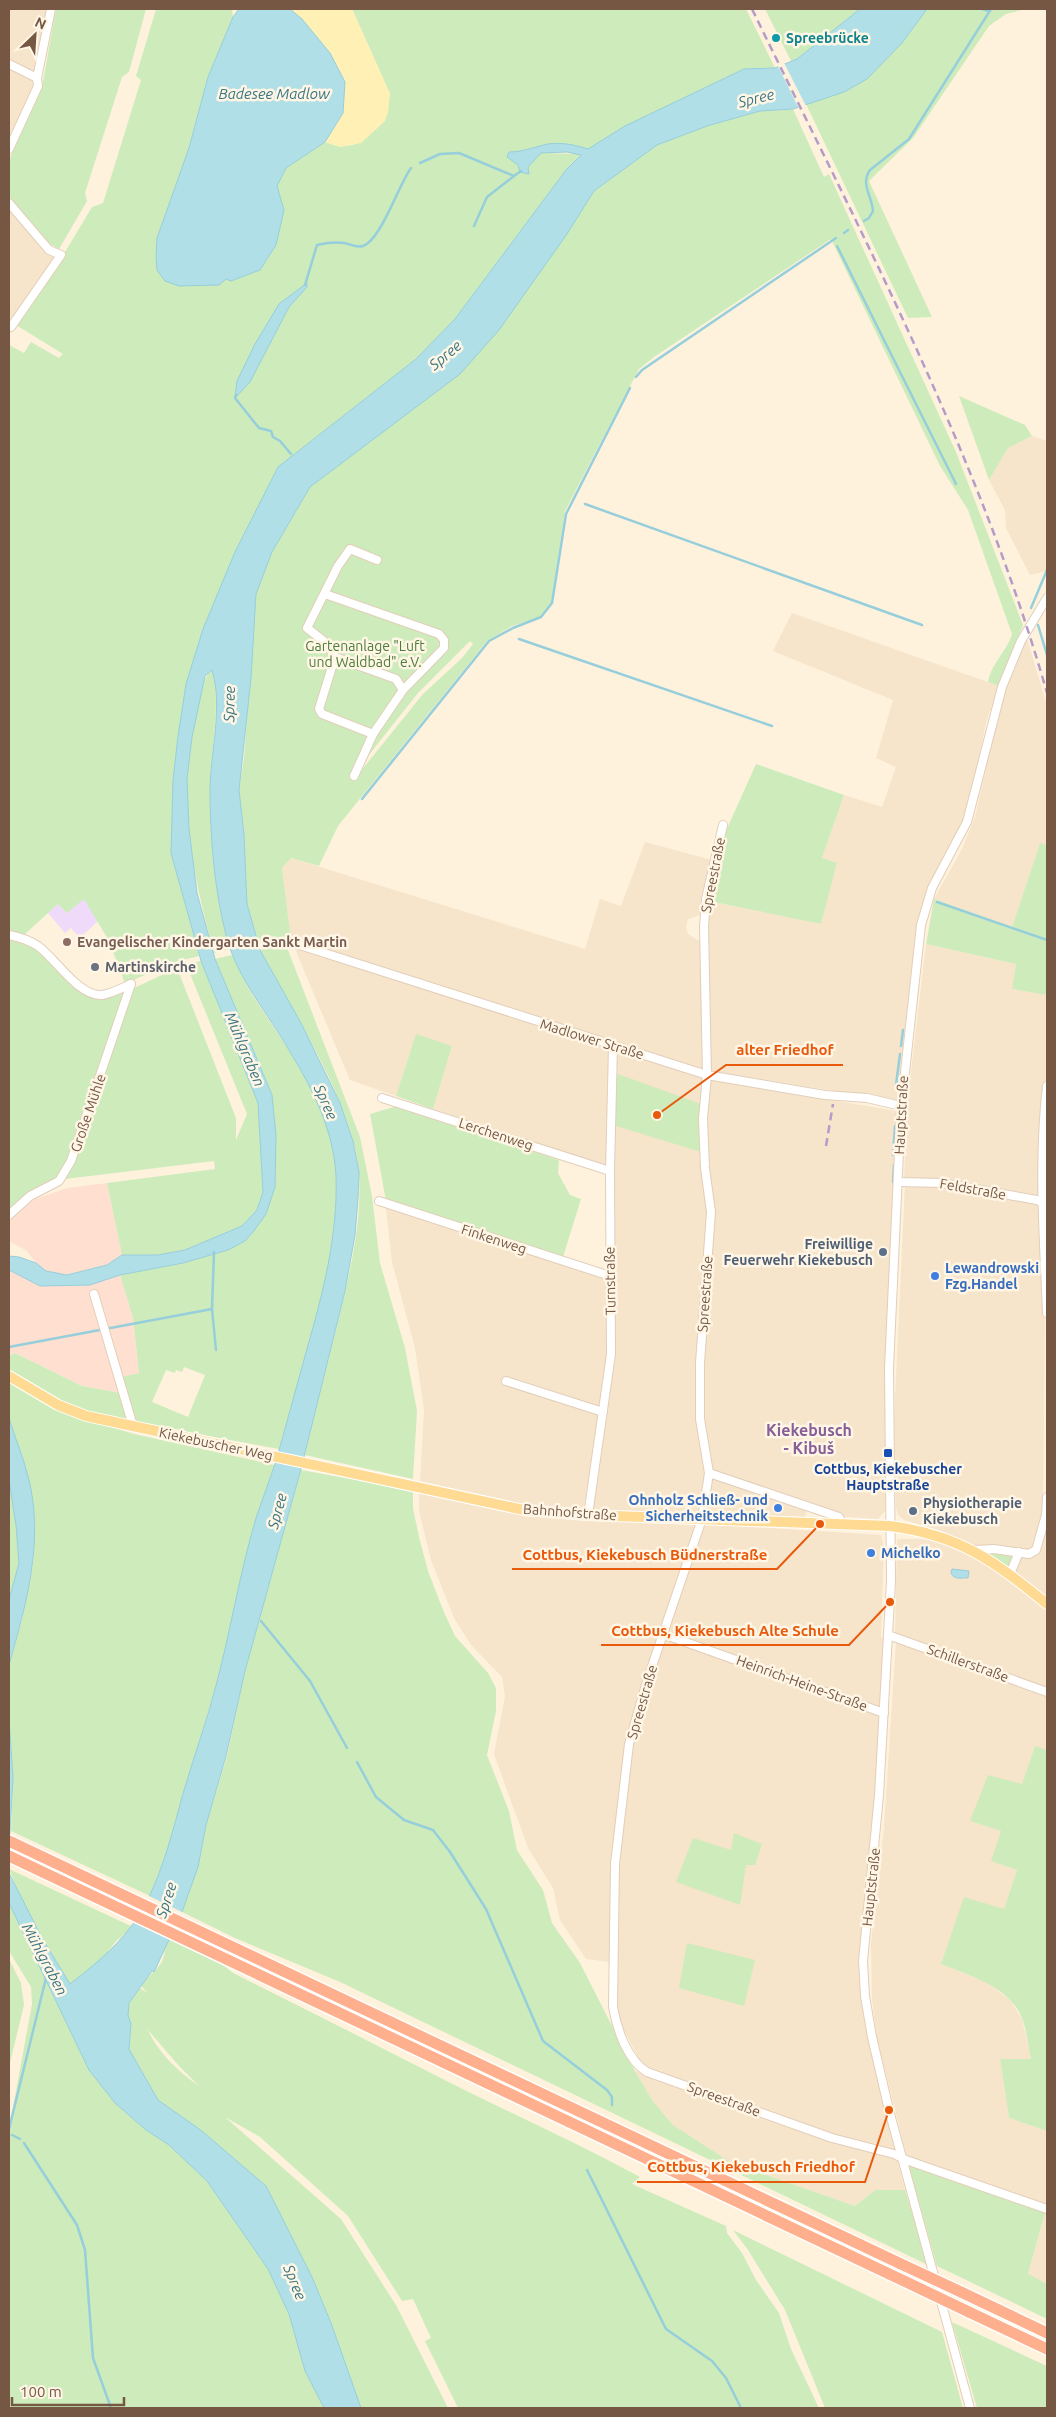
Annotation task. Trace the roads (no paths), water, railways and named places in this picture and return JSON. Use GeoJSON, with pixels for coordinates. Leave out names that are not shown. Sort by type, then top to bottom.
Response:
{"type":"FeatureCollection","features":[{"type":"Feature","properties":{"kind":"highway"},"geometry":{"type":"LineString","coordinates":[[9,1841],[1047,2333]]}},
{"type":"Feature","properties":{"kind":"highway"},"geometry":{"type":"LineString","coordinates":[[9,1856],[1047,2349]]}},
{"type":"Feature","properties":{"kind":"main road","name":"Kiekebuscher Weg"},"geometry":{"type":"LineString","coordinates":[[9,1376],[86,1416],[432,1490]]}},
{"type":"Feature","properties":{"kind":"main road","name":"Bahnhofstraße"},"geometry":{"type":"LineString","coordinates":[[432,1490],[524,1510],[588,1515],[890,1526],[940,1535],[974,1550],[1010,1574],[1047,1604]]}},
{"type":"Feature","properties":{"kind":"street"},"geometry":{"type":"LineString","coordinates":[[9,149],[38,86],[37,78],[51,9]]}},
{"type":"Feature","properties":{"kind":"street"},"geometry":{"type":"LineString","coordinates":[[9,64],[37,78]]}},
{"type":"Feature","properties":{"kind":"street"},"geometry":{"type":"LineString","coordinates":[[9,203],[49,250],[61,255],[10,326]]}},
{"type":"Feature","properties":{"kind":"street"},"geometry":{"type":"LineString","coordinates":[[377,560],[350,549],[338,566],[306,628],[325,642],[335,657],[396,679],[403,690]]}},
{"type":"Feature","properties":{"kind":"street"},"geometry":{"type":"LineString","coordinates":[[325,594],[439,634],[444,640],[444,648],[403,690],[373,734],[354,776]]}},
{"type":"Feature","properties":{"kind":"street","name":"Hauptstraße"},"geometry":{"type":"LineString","coordinates":[[970,2408],[901,2157],[872,2037],[864,1978],[864,1945],[877,1825],[891,1580],[889,1368],[901,1106],[918,948],[924,911],[932,888],[967,822],[992,719],[1002,687],[1021,641],[1047,598]]}},
{"type":"Feature","properties":{"kind":"street"},"geometry":{"type":"LineString","coordinates":[[335,657],[319,709],[322,714],[373,734]]}},
{"type":"Feature","properties":{"kind":"street","name":"Spreestraße"},"geometry":{"type":"LineString","coordinates":[[723,825],[706,899],[704,927],[707,1074],[703,1119],[705,1168],[710,1212],[700,1363],[700,1419],[709,1473],[702,1519],[646,1681],[629,1744],[616,1864],[613,2007],[616,2020],[632,2059],[638,2067],[647,2072],[832,2138],[901,2157],[1047,2209]]}},
{"type":"Feature","properties":{"kind":"street","name":"Große Mühle"},"geometry":{"type":"LineString","coordinates":[[9,935],[24,939],[39,947],[83,989],[92,994],[103,995],[131,984],[71,1161],[59,1181],[30,1196],[9,1215]]}},
{"type":"Feature","properties":{"kind":"street","name":"Madlower Straße"},"geometry":{"type":"LineString","coordinates":[[290,942],[707,1074],[825,1095],[867,1098],[901,1106]]}},
{"type":"Feature","properties":{"kind":"street","name":"Turnstraße"},"geometry":{"type":"LineString","coordinates":[[588,1515],[612,1354],[610,1171],[614,1046]]}},
{"type":"Feature","properties":{"kind":"street"},"geometry":{"type":"LineString","coordinates":[[1047,1086],[1044,1117],[1047,1313]]}},
{"type":"Feature","properties":{"kind":"street","name":"Lerchenweg"},"geometry":{"type":"LineString","coordinates":[[382,1098],[610,1171]]}},
{"type":"Feature","properties":{"kind":"street","name":"Feldstraße"},"geometry":{"type":"LineString","coordinates":[[898,1182],[942,1182],[1037,1200],[1045,1204]]}},
{"type":"Feature","properties":{"kind":"street","name":"Finkenweg"},"geometry":{"type":"LineString","coordinates":[[379,1201],[610,1276]]}},
{"type":"Feature","properties":{"kind":"street"},"geometry":{"type":"LineString","coordinates":[[94,1294],[132,1426]]}},
{"type":"Feature","properties":{"kind":"street"},"geometry":{"type":"LineString","coordinates":[[506,1381],[603,1412]]}},
{"type":"Feature","properties":{"kind":"street"},"geometry":{"type":"LineString","coordinates":[[709,1473],[839,1516],[843,1525]]}},
{"type":"Feature","properties":{"kind":"street"},"geometry":{"type":"LineString","coordinates":[[974,1550],[1029,1554],[1036,1550],[1040,1543],[1047,1497]]}},
{"type":"Feature","properties":{"kind":"street"},"geometry":{"type":"LineString","coordinates":[[1010,1574],[1019,1552]]}},
{"type":"Feature","properties":{"kind":"street","name":"Heinrich-Heine-Straße"},"geometry":{"type":"LineString","coordinates":[[663,1634],[884,1714]]}},
{"type":"Feature","properties":{"kind":"street","name":"Schillerstraße"},"geometry":{"type":"LineString","coordinates":[[888,1635],[1047,1692]]}},
{"type":"Feature","properties":{"kind":"water","name":"Badesee Madlow"},"geometry":{"type":"Polygon","coordinates":[[[239,9],[290,9],[302,19],[330,53],[345,82],[343,113],[325,142],[286,168],[277,186],[284,210],[276,245],[260,270],[231,281],[226,279],[219,285],[179,286],[165,281],[157,270],[157,238],[189,148],[208,77],[233,17],[239,9]]]}},
{"type":"Feature","properties":{"kind":"water"},"geometry":{"type":"Polygon","coordinates":[[[860,9],[927,9],[902,43],[867,79],[844,92],[793,109],[760,111],[707,126],[657,145],[594,191],[567,234],[499,330],[460,374],[310,487],[272,552],[256,594],[251,678],[239,790],[244,835],[247,904],[260,950],[301,1023],[340,1103],[353,1141],[359,1172],[355,1235],[345,1291],[301,1469],[245,1671],[226,1756],[206,1825],[198,1867],[182,1912],[154,1972],[152,1971],[129,2003],[128,2015],[131,2024],[129,2049],[158,2100],[202,2131],[266,2186],[312,2277],[331,2323],[361,2408],[324,2408],[305,2371],[289,2314],[268,2269],[207,2181],[169,2145],[146,2130],[115,2103],[89,2070],[9,1903],[9,1873],[42,1938],[70,1984],[104,1956],[125,1935],[142,1911],[149,1897],[168,1848],[213,1697],[250,1538],[275,1464],[313,1328],[332,1242],[335,1220],[336,1176],[327,1127],[314,1096],[298,1066],[245,981],[231,951],[222,917],[213,862],[211,825],[210,788],[216,728],[215,684],[212,670],[205,676],[192,737],[187,779],[189,829],[197,893],[215,959],[272,1095],[276,1136],[275,1187],[266,1214],[245,1241],[228,1250],[183,1263],[120,1275],[90,1285],[40,1286],[9,1270],[9,1256],[19,1257],[36,1263],[46,1271],[67,1275],[107,1265],[122,1255],[158,1255],[185,1250],[242,1226],[257,1210],[263,1192],[258,1103],[201,961],[171,853],[173,780],[186,684],[203,629],[235,552],[278,467],[416,359],[455,319],[566,170],[581,155],[567,152],[541,153],[528,167],[529,174],[520,172],[518,165],[507,157],[509,152],[553,143],[568,144],[588,149],[625,126],[744,69],[775,68],[797,59],[860,9]]]}},
{"type":"Feature","properties":{"kind":"water"},"geometry":{"type":"Polygon","coordinates":[[[307,283],[307,287],[289,307],[250,382],[235,398],[237,381],[255,344],[279,304],[307,283]]]}},
{"type":"Feature","properties":{"kind":"water"},"geometry":{"type":"Polygon","coordinates":[[[9,1418],[29,1480],[35,1527],[34,1550],[27,1596],[9,1665],[9,1600],[19,1563],[16,1525],[9,1481],[9,1418]]]}},
{"type":"Feature","properties":{"kind":"water"},"geometry":{"type":"Polygon","coordinates":[[[952,1569],[969,1571],[968,1578],[954,1577],[951,1573],[952,1569]]]}},
{"type":"Feature","properties":{"kind":"water"},"geometry":{"type":"Polygon","coordinates":[[[9,1718],[13,1778],[9,1848],[9,1718]]]}},
{"type":"Feature","properties":{"kind":"waterway"},"geometry":{"type":"LineString","coordinates":[[982,9],[989,11]]}},
{"type":"Feature","properties":{"kind":"waterway"},"geometry":{"type":"LineString","coordinates":[[864,221],[869,218],[873,211],[866,185],[867,175],[870,170],[909,139],[991,9]]}},
{"type":"Feature","properties":{"kind":"waterway"},"geometry":{"type":"LineString","coordinates":[[420,163],[440,154],[459,153],[514,176],[521,171]]}},
{"type":"Feature","properties":{"kind":"waterway"},"geometry":{"type":"LineString","coordinates":[[305,285],[317,245],[346,243],[363,246],[370,242],[383,223],[411,168]]}},
{"type":"Feature","properties":{"kind":"waterway"},"geometry":{"type":"LineString","coordinates":[[474,226],[487,197],[514,176]]}},
{"type":"Feature","properties":{"kind":"waterway"},"geometry":{"type":"LineString","coordinates":[[844,233],[848,230]]}},
{"type":"Feature","properties":{"kind":"waterway"},"geometry":{"type":"LineString","coordinates":[[636,377],[642,370],[836,238]]}},
{"type":"Feature","properties":{"kind":"waterway"},"geometry":{"type":"LineString","coordinates":[[837,246],[956,484]]}},
{"type":"Feature","properties":{"kind":"waterway"},"geometry":{"type":"LineString","coordinates":[[362,799],[489,641],[513,628],[541,617],[552,603],[566,514],[630,388]]}},
{"type":"Feature","properties":{"kind":"waterway"},"geometry":{"type":"LineString","coordinates":[[236,395],[235,398],[259,428],[271,431],[273,437],[280,441],[291,454]]}},
{"type":"Feature","properties":{"kind":"waterway"},"geometry":{"type":"LineString","coordinates":[[585,504],[922,625]]}},
{"type":"Feature","properties":{"kind":"waterway"},"geometry":{"type":"LineString","coordinates":[[1031,608],[1047,570]]}},
{"type":"Feature","properties":{"kind":"waterway"},"geometry":{"type":"LineString","coordinates":[[1038,625],[1047,655]]}},
{"type":"Feature","properties":{"kind":"waterway"},"geometry":{"type":"LineString","coordinates":[[519,639],[772,726]]}},
{"type":"Feature","properties":{"kind":"waterway"},"geometry":{"type":"LineString","coordinates":[[937,902],[1047,940]]}},
{"type":"Feature","properties":{"kind":"waterway"},"geometry":{"type":"LineString","coordinates":[[901,1046],[903,1030]]}},
{"type":"Feature","properties":{"kind":"waterway"},"geometry":{"type":"LineString","coordinates":[[896,1085],[900,1054]]}},
{"type":"Feature","properties":{"kind":"waterway"},"geometry":{"type":"LineString","coordinates":[[893,1155],[895,1126]]}},
{"type":"Feature","properties":{"kind":"waterway"},"geometry":{"type":"LineString","coordinates":[[893,1182],[894,1165]]}},
{"type":"Feature","properties":{"kind":"waterway"},"geometry":{"type":"LineString","coordinates":[[214,1252],[212,1309],[216,1350]]}},
{"type":"Feature","properties":{"kind":"waterway"},"geometry":{"type":"LineString","coordinates":[[9,1347],[212,1309]]}},
{"type":"Feature","properties":{"kind":"waterway"},"geometry":{"type":"LineString","coordinates":[[261,1621],[310,1681],[347,1748]]}},
{"type":"Feature","properties":{"kind":"waterway"},"geometry":{"type":"LineString","coordinates":[[357,1762],[376,1797],[404,1820],[433,1830],[450,1852],[486,1909],[543,2041],[607,2090],[612,2097],[612,2105]]}},
{"type":"Feature","properties":{"kind":"waterway","name":"Mühlgraben"},"geometry":{"type":"LineString","coordinates":[[9,2129],[46,1978]]}},
{"type":"Feature","properties":{"kind":"waterway"},"geometry":{"type":"LineString","coordinates":[[12,2135],[20,2139]]}},
{"type":"Feature","properties":{"kind":"waterway"},"geometry":{"type":"LineString","coordinates":[[24,2143],[77,2225],[85,2250],[93,2358],[111,2408]]}},
{"type":"Feature","properties":{"kind":"waterway"},"geometry":{"type":"LineString","coordinates":[[587,2170],[666,2329],[712,2361],[726,2378],[741,2408]]}},
{"type":"Feature","properties":{"kind":"railway"},"geometry":{"type":"LineString","coordinates":[[752,9],[875,260],[952,430],[1019,604],[1047,693]]}},
{"type":"Feature","properties":{"kind":"railway"},"geometry":{"type":"LineString","coordinates":[[826,1146],[833,1104]]}},
{"type":"Feature","properties":{"kind":"place","name":"Spreebrücke"},"geometry":{"type":"Point","coordinates":[776,38]}},
{"type":"Feature","properties":{"kind":"place","name":"Evangelischer Kindergarten Sankt Martin"},"geometry":{"type":"Point","coordinates":[67,942]}},
{"type":"Feature","properties":{"kind":"place","name":"Martinskirche"},"geometry":{"type":"Point","coordinates":[95,967]}},
{"type":"Feature","properties":{"kind":"place","name":"alter Friedhof"},"geometry":{"type":"Point","coordinates":[657,1115]}},
{"type":"Feature","properties":{"kind":"place","name":"Freiwillige Feuerwehr Kiekebusch"},"geometry":{"type":"Point","coordinates":[883,1252]}},
{"type":"Feature","properties":{"kind":"place","name":"Lewandrowski Fzg.Handel"},"geometry":{"type":"Point","coordinates":[935,1276]}},
{"type":"Feature","properties":{"kind":"place","name":"Cottbus, Kiekebuscher Hauptstraße"},"geometry":{"type":"Point","coordinates":[888,1453]}},
{"type":"Feature","properties":{"kind":"place","name":"Ohnholz Schließ- und Sicherheitstechnik"},"geometry":{"type":"Point","coordinates":[778,1508]}},
{"type":"Feature","properties":{"kind":"place","name":"Physiotherapie Kiekebusch"},"geometry":{"type":"Point","coordinates":[913,1511]}},
{"type":"Feature","properties":{"kind":"place","name":"Cottbus, Kiekebusch Büdnerstraße"},"geometry":{"type":"Point","coordinates":[820,1524]}},
{"type":"Feature","properties":{"kind":"place","name":"Michelko"},"geometry":{"type":"Point","coordinates":[871,1553]}},
{"type":"Feature","properties":{"kind":"place","name":"Cottbus, Kiekebusch Alte Schule"},"geometry":{"type":"Point","coordinates":[890,1602]}},
{"type":"Feature","properties":{"kind":"place","name":"Cottbus, Kiekebusch Friedhof"},"geometry":{"type":"Point","coordinates":[889,2110]}},
{"type":"Feature","properties":{"kind":"district","name":"Kiekebusch - Kibuš"},"geometry":{"type":"Point","coordinates":[809,1439]}},
{"type":"Feature","properties":{"kind":"water label","name":"Spree"},"geometry":{"type":"Point","coordinates":[756,98]}},
{"type":"Feature","properties":{"kind":"water label","name":"Spree"},"geometry":{"type":"Point","coordinates":[445,355]}},
{"type":"Feature","properties":{"kind":"water label","name":"Spree"},"geometry":{"type":"Point","coordinates":[229,704]}},
{"type":"Feature","properties":{"kind":"water label","name":"Spree"},"geometry":{"type":"Point","coordinates":[326,1102]}},
{"type":"Feature","properties":{"kind":"water label","name":"Spree"},"geometry":{"type":"Point","coordinates":[277,1511]}},
{"type":"Feature","properties":{"kind":"water label","name":"Spree"},"geometry":{"type":"Point","coordinates":[166,1900]}},
{"type":"Feature","properties":{"kind":"water label","name":"Spree"},"geometry":{"type":"Point","coordinates":[295,2282]}},
{"type":"Feature","properties":{"kind":"park label","name":"Gartenanlage \"Luft und Waldbad\" e.V."},"geometry":{"type":"Point","coordinates":[365,654]}}]}
